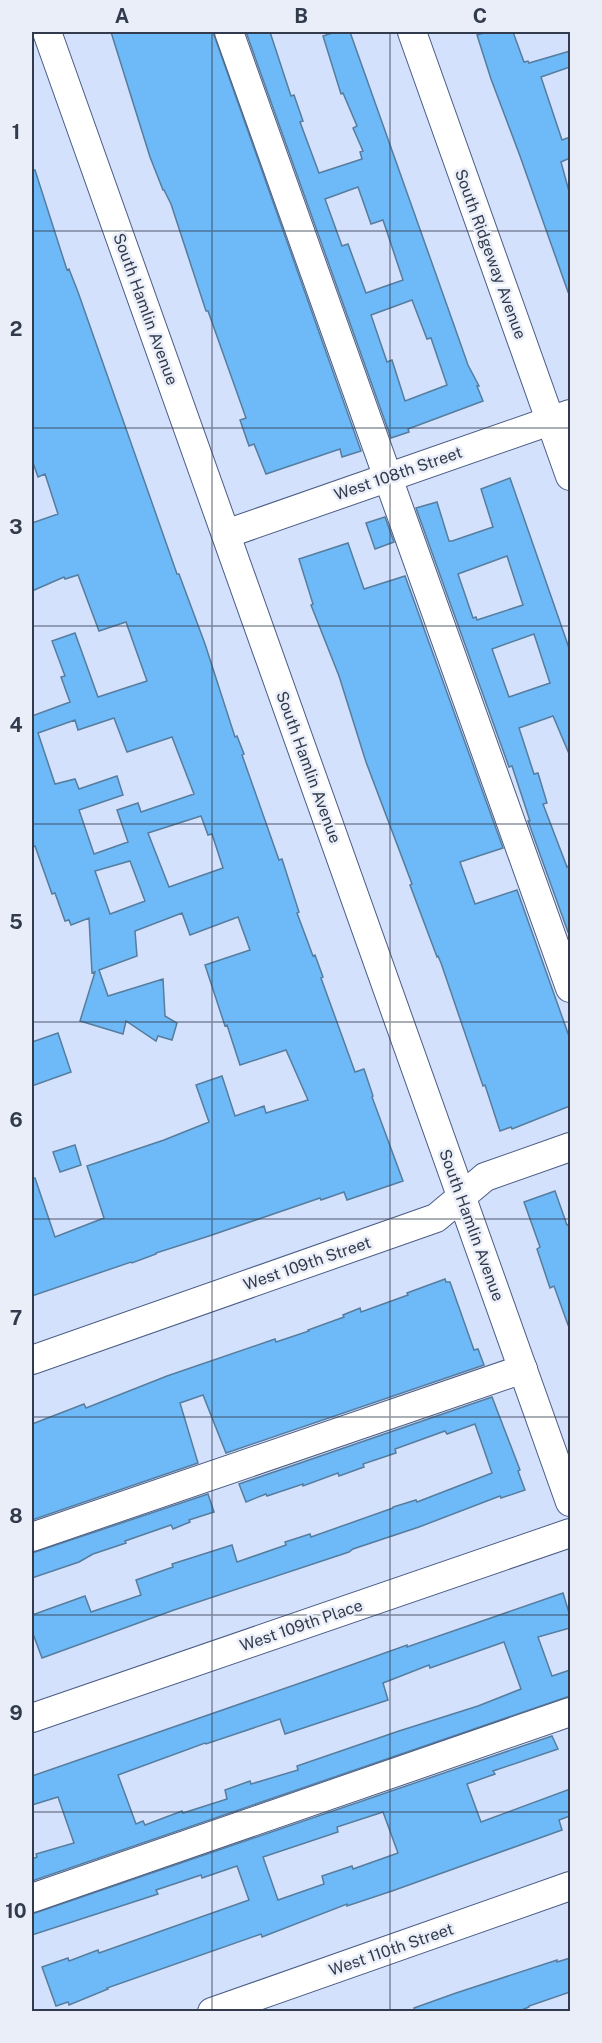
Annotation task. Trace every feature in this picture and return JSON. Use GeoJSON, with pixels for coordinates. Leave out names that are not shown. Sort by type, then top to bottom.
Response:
{"type":"FeatureCollection","features":[{"type":"Feature","properties":{"kind":"street","name":"South Hamlin Avenue"},"geometry":{"type":"LineString","coordinates":[[47,32],[570,1502]]}},
{"type":"Feature","properties":{"kind":"street"},"geometry":{"type":"LineString","coordinates":[[228,32],[570,988]]}},
{"type":"Feature","properties":{"kind":"street","name":"South Ridgeway Avenue"},"geometry":{"type":"LineString","coordinates":[[412,32],[560,417],[570,476]]}},
{"type":"Feature","properties":{"kind":"street","name":"West 108th Street"},"geometry":{"type":"LineString","coordinates":[[226,534],[560,417]]}},
{"type":"Feature","properties":{"kind":"street","name":"West 109th Street"},"geometry":{"type":"LineString","coordinates":[[32,1360],[436,1218],[485,1178],[570,1147]]}},
{"type":"Feature","properties":{"kind":"street"},"geometry":{"type":"LineString","coordinates":[[32,1537],[523,1369]]}},
{"type":"Feature","properties":{"kind":"street","name":"West 109th Place"},"geometry":{"type":"LineString","coordinates":[[32,1718],[570,1533]]}},
{"type":"Feature","properties":{"kind":"street"},"geometry":{"type":"LineString","coordinates":[[32,1898],[570,1712]]}},
{"type":"Feature","properties":{"kind":"street","name":"West 110th Street"},"geometry":{"type":"LineString","coordinates":[[212,2012],[570,1886]]}},
{"type":"Feature","properties":{"kind":"building"},"geometry":{"type":"Polygon","coordinates":[[[111,32],[213,32],[361,451],[342,457],[340,449],[266,474],[254,444],[249,446],[240,420],[246,418],[208,311],[206,311],[171,204],[150,157],[111,32]]]}},
{"type":"Feature","properties":{"kind":"building"},"geometry":{"type":"Polygon","coordinates":[[[246,32],[270,32],[291,96],[294,95],[303,121],[300,122],[319,173],[362,159],[360,152],[363,151],[353,128],[357,126],[343,93],[341,94],[323,36],[335,32],[350,32],[468,365],[479,386],[477,386],[483,401],[408,429],[409,432],[391,438],[246,32]],[[358,187],[325,199],[342,246],[348,244],[366,293],[403,280],[383,220],[371,224],[358,187]],[[412,300],[371,315],[387,362],[392,360],[405,401],[447,385],[431,338],[427,339],[412,300]]]}},
{"type":"Feature","properties":{"kind":"building"},"geometry":{"type":"Polygon","coordinates":[[[487,32],[513,32],[524,62],[529,63],[570,51],[570,67],[541,77],[562,140],[570,137],[570,158],[561,162],[570,195],[570,291],[568,292],[477,35],[487,32]]]}},
{"type":"Feature","properties":{"kind":"building"},"geometry":{"type":"Polygon","coordinates":[[[32,170],[35,170],[67,270],[69,269],[78,292],[177,574],[179,574],[205,644],[279,860],[282,859],[299,912],[297,913],[313,956],[315,955],[355,1072],[364,1069],[403,1181],[347,1200],[344,1192],[321,1200],[320,1198],[32,1296],[32,1178],[35,1178],[55,1237],[104,1218],[87,1166],[209,1122],[196,1085],[222,1076],[235,1116],[264,1106],[266,1113],[308,1100],[286,1050],[240,1065],[227,1025],[225,1026],[205,965],[250,950],[238,917],[190,935],[182,913],[135,931],[137,956],[99,970],[108,996],[163,979],[165,1016],[177,1023],[172,1040],[158,1036],[156,1041],[126,1021],[123,1034],[80,1021],[95,972],[92,973],[89,918],[71,925],[69,920],[65,921],[55,893],[52,894],[35,846],[32,847],[32,716],[70,702],[61,677],[65,676],[52,641],[75,633],[98,697],[147,681],[126,622],[99,631],[78,575],[65,579],[64,577],[32,591],[32,523],[58,514],[45,474],[38,477],[32,460],[32,170]],[[114,718],[78,730],[75,720],[38,733],[55,784],[75,779],[79,789],[117,776],[123,795],[79,810],[94,854],[128,842],[117,810],[138,803],[141,812],[194,794],[172,737],[127,752],[114,718]],[[201,816],[148,833],[169,887],[223,868],[212,834],[208,835],[201,816]],[[130,861],[95,871],[110,914],[145,901],[130,861]]]}},
{"type":"Feature","properties":{"kind":"building"},"geometry":{"type":"Polygon","coordinates":[[[510,478],[570,651],[570,756],[553,716],[519,728],[534,774],[538,773],[547,803],[543,804],[567,867],[570,865],[570,931],[568,932],[528,821],[530,821],[512,766],[509,767],[416,508],[437,502],[449,541],[452,541],[493,527],[481,489],[510,478]],[[507,556],[458,574],[473,618],[476,617],[477,620],[523,605],[507,556]],[[534,634],[492,649],[509,697],[550,683],[534,634]]]}},
{"type":"Feature","properties":{"kind":"building"},"geometry":{"type":"Polygon","coordinates":[[[385,517],[394,542],[375,549],[366,523],[385,517]]]}},
{"type":"Feature","properties":{"kind":"building"},"geometry":{"type":"Polygon","coordinates":[[[348,543],[364,589],[405,576],[503,848],[460,862],[475,904],[517,890],[570,1039],[570,1106],[512,1129],[511,1127],[500,1131],[441,963],[366,762],[339,676],[311,605],[313,604],[299,559],[348,543]]]}},
{"type":"Feature","properties":{"kind":"building"},"geometry":{"type":"Polygon","coordinates":[[[58,1033],[71,1072],[32,1086],[32,1042],[58,1033]]]}},
{"type":"Feature","properties":{"kind":"building"},"geometry":{"type":"Polygon","coordinates":[[[75,1145],[81,1165],[60,1172],[53,1152],[75,1145]]]}},
{"type":"Feature","properties":{"kind":"building"},"geometry":{"type":"Polygon","coordinates":[[[555,1191],[567,1225],[570,1224],[570,1324],[568,1325],[554,1286],[550,1288],[537,1249],[540,1247],[524,1202],[555,1191]]]}},
{"type":"Feature","properties":{"kind":"building"},"geometry":{"type":"Polygon","coordinates":[[[445,1279],[446,1282],[450,1282],[474,1350],[478,1349],[484,1365],[226,1453],[203,1395],[180,1403],[198,1463],[32,1520],[32,1424],[84,1404],[86,1408],[167,1376],[275,1339],[276,1342],[309,1331],[360,1308],[361,1312],[445,1279]]]}},
{"type":"Feature","properties":{"kind":"building"},"geometry":{"type":"Polygon","coordinates":[[[492,1397],[520,1470],[518,1471],[525,1490],[501,1498],[500,1496],[349,1552],[174,1610],[42,1658],[32,1631],[32,1615],[85,1596],[91,1612],[141,1595],[136,1580],[173,1567],[172,1564],[232,1545],[237,1562],[286,1545],[285,1542],[310,1534],[311,1537],[393,1507],[416,1500],[417,1502],[492,1473],[475,1424],[447,1434],[445,1431],[395,1449],[396,1453],[363,1464],[364,1467],[339,1476],[338,1473],[303,1486],[303,1484],[267,1496],[266,1494],[246,1502],[239,1484],[492,1397]]]}},
{"type":"Feature","properties":{"kind":"building"},"geometry":{"type":"Polygon","coordinates":[[[208,1494],[214,1512],[189,1520],[190,1522],[173,1529],[171,1525],[125,1541],[126,1543],[93,1554],[79,1562],[32,1578],[32,1553],[208,1494]]]}},
{"type":"Feature","properties":{"kind":"building"},"geometry":{"type":"Polygon","coordinates":[[[563,1593],[570,1616],[570,1628],[538,1637],[552,1676],[570,1670],[570,1696],[32,1881],[32,1859],[37,1857],[36,1854],[74,1843],[58,1797],[32,1805],[32,1776],[407,1645],[407,1647],[563,1593]],[[504,1642],[430,1668],[429,1665],[383,1683],[388,1700],[285,1734],[280,1719],[205,1743],[118,1775],[136,1824],[143,1821],[145,1825],[182,1811],[183,1813],[227,1799],[225,1790],[250,1781],[251,1784],[298,1770],[297,1766],[478,1706],[521,1689],[504,1642]]]}},
{"type":"Feature","properties":{"kind":"building"},"geometry":{"type":"Polygon","coordinates":[[[552,1736],[558,1749],[493,1771],[495,1774],[467,1784],[481,1822],[570,1789],[570,1816],[559,1820],[562,1830],[392,1891],[347,1906],[347,1904],[262,1937],[261,1934],[107,1988],[69,2005],[68,2002],[56,2006],[42,1967],[68,1958],[69,1961],[98,1950],[99,1953],[249,1900],[237,1866],[156,1890],[158,1894],[32,1935],[32,1914],[552,1736]],[[383,1812],[337,1827],[338,1832],[263,1857],[278,1900],[324,1884],[322,1876],[352,1866],[353,1869],[398,1853],[383,1812]]]}},
{"type":"Feature","properties":{"kind":"building"},"geometry":{"type":"Polygon","coordinates":[[[570,1958],[570,1992],[517,2012],[415,2012],[414,2008],[456,1993],[557,1960],[557,1962],[570,1958]]]}}]}
